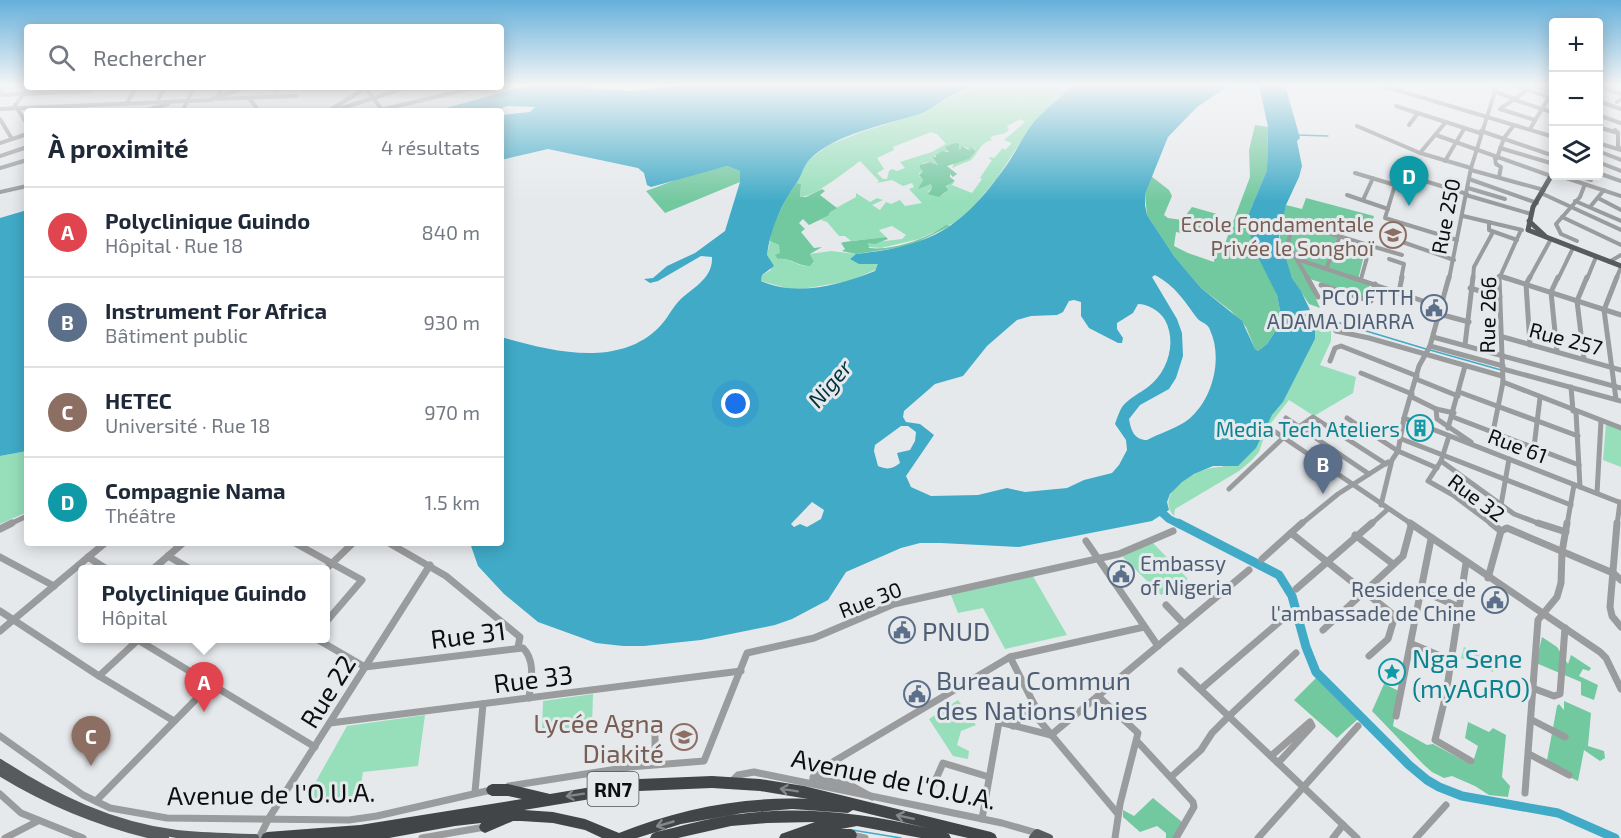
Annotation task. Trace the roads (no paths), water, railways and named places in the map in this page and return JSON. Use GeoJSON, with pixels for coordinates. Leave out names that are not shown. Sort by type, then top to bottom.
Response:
{"type":"FeatureCollection","features":[{"type":"Feature","properties":{"kind":"highway","name":"RN7"},"geometry":{"type":"LineString","coordinates":[[267,838],[360,831],[549,799],[674,782],[731,782],[870,803]]}},
{"type":"Feature","properties":{"kind":"highway"},"geometry":{"type":"LineString","coordinates":[[492,790],[508,790],[549,799]]}},
{"type":"Feature","properties":{"kind":"highway"},"geometry":{"type":"LineString","coordinates":[[622,838],[684,819],[748,807],[870,803]]}},
{"type":"Feature","properties":{"kind":"highway","name":"Avenue de l'O.U.A."},"geometry":{"type":"LineString","coordinates":[[870,803],[991,838]]}},
{"type":"Feature","properties":{"kind":"highway"},"geometry":{"type":"LineString","coordinates":[[484,827],[522,813]]}},
{"type":"Feature","properties":{"kind":"highway","name":"RN7"},"geometry":{"type":"LineString","coordinates":[[357,838],[485,816],[522,813],[557,816],[616,838]]}},
{"type":"Feature","properties":{"kind":"highway"},"geometry":{"type":"LineString","coordinates":[[656,838],[733,819],[781,815],[829,816],[871,822]]}},
{"type":"Feature","properties":{"kind":"highway"},"geometry":{"type":"LineString","coordinates":[[788,836],[824,825],[871,822]]}},
{"type":"Feature","properties":{"kind":"highway","name":"Avenue de l'O.U.A."},"geometry":{"type":"LineString","coordinates":[[871,822],[945,838]]}},
{"type":"Feature","properties":{"kind":"highway"},"geometry":{"type":"LineString","coordinates":[[788,836],[860,837]]}},
{"type":"Feature","properties":{"kind":"main road"},"geometry":{"type":"LineString","coordinates":[[1549,180],[1525,230],[1621,266]]}},
{"type":"Feature","properties":{"kind":"main road"},"geometry":{"type":"LineString","coordinates":[[1529,218],[1549,239]]}},
{"type":"Feature","properties":{"kind":"main road","name":"Avenue de l'O.U.A."},"geometry":{"type":"LineString","coordinates":[[0,763],[32,784],[74,806],[132,825],[176,834],[257,838]]}},
{"type":"Feature","properties":{"kind":"main road","name":"Avenue de l'O.U.A."},"geometry":{"type":"LineString","coordinates":[[0,772],[66,810],[127,831],[165,838]]}},
{"type":"Feature","properties":{"kind":"main road","name":"Avenue de l'O.U.A."},"geometry":{"type":"LineString","coordinates":[[1035,836],[1048,838]]}},
{"type":"Feature","properties":{"kind":"street"},"geometry":{"type":"LineString","coordinates":[[3,124],[12,139]]}},
{"type":"Feature","properties":{"kind":"street"},"geometry":{"type":"LineString","coordinates":[[1420,153],[1444,124]]}},
{"type":"Feature","properties":{"kind":"street"},"geometry":{"type":"LineString","coordinates":[[1449,124],[1504,138],[1549,154]]}},
{"type":"Feature","properties":{"kind":"street","name":"Rue 250"},"geometry":{"type":"LineString","coordinates":[[1398,451],[1404,418],[1416,378],[1433,337],[1454,261],[1471,169],[1484,124]]}},
{"type":"Feature","properties":{"kind":"street"},"geometry":{"type":"LineString","coordinates":[[1530,129],[1533,124]]}},
{"type":"Feature","properties":{"kind":"street"},"geometry":{"type":"LineString","coordinates":[[1499,177],[1501,167],[1496,164],[1496,158],[1504,138],[1514,125],[1549,135]]}},
{"type":"Feature","properties":{"kind":"street"},"geometry":{"type":"LineString","coordinates":[[1357,126],[1420,153],[1543,192],[1621,230]]}},
{"type":"Feature","properties":{"kind":"street"},"geometry":{"type":"LineString","coordinates":[[1603,128],[1618,132],[1620,142],[1618,147],[1621,150]]}},
{"type":"Feature","properties":{"kind":"street"},"geometry":{"type":"LineString","coordinates":[[1445,161],[1464,129]]}},
{"type":"Feature","properties":{"kind":"street"},"geometry":{"type":"LineString","coordinates":[[0,143],[24,135]]}},
{"type":"Feature","properties":{"kind":"street"},"geometry":{"type":"LineString","coordinates":[[1436,135],[1496,158],[1549,172]]}},
{"type":"Feature","properties":{"kind":"street"},"geometry":{"type":"LineString","coordinates":[[1603,144],[1621,150]]}},
{"type":"Feature","properties":{"kind":"street"},"geometry":{"type":"LineString","coordinates":[[0,156],[24,148]]}},
{"type":"Feature","properties":{"kind":"street"},"geometry":{"type":"LineString","coordinates":[[1500,148],[1549,163]]}},
{"type":"Feature","properties":{"kind":"street"},"geometry":{"type":"LineString","coordinates":[[1603,153],[1621,160]]}},
{"type":"Feature","properties":{"kind":"street"},"geometry":{"type":"LineString","coordinates":[[0,162],[2,168],[24,161]]}},
{"type":"Feature","properties":{"kind":"street"},"geometry":{"type":"LineString","coordinates":[[1603,164],[1621,171]]}},
{"type":"Feature","properties":{"kind":"street"},"geometry":{"type":"LineString","coordinates":[[1355,172],[1395,185]]}},
{"type":"Feature","properties":{"kind":"street"},"geometry":{"type":"LineString","coordinates":[[1457,240],[1385,218],[1395,185],[1402,174],[1467,192],[1505,199]]}},
{"type":"Feature","properties":{"kind":"street"},"geometry":{"type":"LineString","coordinates":[[1603,174],[1621,181]]}},
{"type":"Feature","properties":{"kind":"street"},"geometry":{"type":"LineString","coordinates":[[1363,200],[1373,178]]}},
{"type":"Feature","properties":{"kind":"street"},"geometry":{"type":"LineString","coordinates":[[1469,179],[1537,203]]}},
{"type":"Feature","properties":{"kind":"street"},"geometry":{"type":"LineString","coordinates":[[1572,180],[1621,196]]}},
{"type":"Feature","properties":{"kind":"street"},"geometry":{"type":"LineString","coordinates":[[1577,241],[1557,229],[1556,224],[1580,197],[1585,184]]}},
{"type":"Feature","properties":{"kind":"street"},"geometry":{"type":"LineString","coordinates":[[0,193],[24,187]]}},
{"type":"Feature","properties":{"kind":"street"},"geometry":{"type":"LineString","coordinates":[[1590,207],[1604,190]]}},
{"type":"Feature","properties":{"kind":"street"},"geometry":{"type":"LineString","coordinates":[[1467,192],[1529,218]]}},
{"type":"Feature","properties":{"kind":"street"},"geometry":{"type":"LineString","coordinates":[[1347,195],[1388,209]]}},
{"type":"Feature","properties":{"kind":"street"},"geometry":{"type":"LineString","coordinates":[[1598,198],[1621,210]]}},
{"type":"Feature","properties":{"kind":"street"},"geometry":{"type":"LineString","coordinates":[[1575,201],[1621,221]]}},
{"type":"Feature","properties":{"kind":"street"},"geometry":{"type":"LineString","coordinates":[[1463,216],[1525,230]]}},
{"type":"Feature","properties":{"kind":"street"},"geometry":{"type":"LineString","coordinates":[[1562,217],[1621,245]]}},
{"type":"Feature","properties":{"kind":"street"},"geometry":{"type":"LineString","coordinates":[[1318,297],[1288,244],[1293,222],[1402,255]]}},
{"type":"Feature","properties":{"kind":"street"},"geometry":{"type":"LineString","coordinates":[[1489,222],[1487,229],[1517,240]]}},
{"type":"Feature","properties":{"kind":"street","name":"Rue 266"},"geometry":{"type":"LineString","coordinates":[[1493,432],[1503,367],[1499,276],[1517,240],[1525,230]]}},
{"type":"Feature","properties":{"kind":"street"},"geometry":{"type":"LineString","coordinates":[[1465,345],[1474,267],[1493,232]]}},
{"type":"Feature","properties":{"kind":"street"},"geometry":{"type":"LineString","coordinates":[[1326,269],[1340,236]]}},
{"type":"Feature","properties":{"kind":"street"},"geometry":{"type":"LineString","coordinates":[[1391,238],[1454,261]]}},
{"type":"Feature","properties":{"kind":"street"},"geometry":{"type":"LineString","coordinates":[[1530,345],[1526,284],[1549,239]]}},
{"type":"Feature","properties":{"kind":"street"},"geometry":{"type":"LineString","coordinates":[[1360,279],[1370,247],[1368,245]]}},
{"type":"Feature","properties":{"kind":"street"},"geometry":{"type":"LineString","coordinates":[[1557,352],[1551,292],[1572,248]]}},
{"type":"Feature","properties":{"kind":"street"},"geometry":{"type":"LineString","coordinates":[[1609,262],[1621,255]]}},
{"type":"Feature","properties":{"kind":"street"},"geometry":{"type":"LineString","coordinates":[[1584,359],[1577,301],[1596,257]]}},
{"type":"Feature","properties":{"kind":"street"},"geometry":{"type":"LineString","coordinates":[[1295,259],[1441,307]]}},
{"type":"Feature","properties":{"kind":"street"},"geometry":{"type":"LineString","coordinates":[[1389,259],[1404,264],[1399,292]]}},
{"type":"Feature","properties":{"kind":"street"},"geometry":{"type":"LineString","coordinates":[[1619,400],[1614,386],[1604,310],[1621,266]]}},
{"type":"Feature","properties":{"kind":"street"},"geometry":{"type":"LineString","coordinates":[[1499,276],[1621,315]]}},
{"type":"Feature","properties":{"kind":"street"},"geometry":{"type":"LineString","coordinates":[[1321,285],[1371,301],[1375,284]]}},
{"type":"Feature","properties":{"kind":"street"},"geometry":{"type":"LineString","coordinates":[[1470,288],[1500,297]]}},
{"type":"Feature","properties":{"kind":"street"},"geometry":{"type":"LineString","coordinates":[[1439,314],[1469,322]]}},
{"type":"Feature","properties":{"kind":"street"},"geometry":{"type":"LineString","coordinates":[[1336,331],[1465,366],[1502,379],[1540,398],[1621,428]]}},
{"type":"Feature","properties":{"kind":"street"},"geometry":{"type":"LineString","coordinates":[[1433,337],[1621,388]]}},
{"type":"Feature","properties":{"kind":"street","name":"Rue 257"},"geometry":{"type":"LineString","coordinates":[[1503,337],[1621,370]]}},
{"type":"Feature","properties":{"kind":"street"},"geometry":{"type":"LineString","coordinates":[[1330,361],[1335,348],[1341,346],[1458,394],[1578,436]]}},
{"type":"Feature","properties":{"kind":"street"},"geometry":{"type":"LineString","coordinates":[[1430,346],[1619,400]]}},
{"type":"Feature","properties":{"kind":"street"},"geometry":{"type":"LineString","coordinates":[[1440,462],[1465,366]]}},
{"type":"Feature","properties":{"kind":"street"},"geometry":{"type":"LineString","coordinates":[[1361,373],[1412,395],[1436,409],[1580,465]]}},
{"type":"Feature","properties":{"kind":"street"},"geometry":{"type":"LineString","coordinates":[[1525,793],[1535,689],[1538,620],[1557,597],[1561,583],[1562,552],[1580,465],[1571,387]]}},
{"type":"Feature","properties":{"kind":"street"},"geometry":{"type":"LineString","coordinates":[[1533,447],[1540,398]]}},
{"type":"Feature","properties":{"kind":"street"},"geometry":{"type":"LineString","coordinates":[[1436,409],[1435,417],[1475,446]]}},
{"type":"Feature","properties":{"kind":"street"},"geometry":{"type":"LineString","coordinates":[[1229,489],[1283,438],[1316,417],[1386,464]]}},
{"type":"Feature","properties":{"kind":"street"},"geometry":{"type":"LineString","coordinates":[[1286,418],[1369,474]]}},
{"type":"Feature","properties":{"kind":"street"},"geometry":{"type":"LineString","coordinates":[[1347,418],[1398,451],[1506,482],[1571,505]]}},
{"type":"Feature","properties":{"kind":"street","name":"Rue 61"},"geometry":{"type":"LineString","coordinates":[[1404,418],[1620,502]]}},
{"type":"Feature","properties":{"kind":"street"},"geometry":{"type":"LineString","coordinates":[[1597,494],[1601,421]]}},
{"type":"Feature","properties":{"kind":"street"},"geometry":{"type":"LineString","coordinates":[[1271,429],[1606,658],[1621,689]]}},
{"type":"Feature","properties":{"kind":"street"},"geometry":{"type":"LineString","coordinates":[[1399,438],[1440,462],[1524,519],[1566,532]]}},
{"type":"Feature","properties":{"kind":"street"},"geometry":{"type":"LineString","coordinates":[[1262,559],[1291,533],[1369,474],[1392,460],[1398,451]]}},
{"type":"Feature","properties":{"kind":"street"},"geometry":{"type":"LineString","coordinates":[[1501,505],[1509,459]]}},
{"type":"Feature","properties":{"kind":"street"},"geometry":{"type":"LineString","coordinates":[[1296,589],[1384,507],[1392,460]]}},
{"type":"Feature","properties":{"kind":"street","name":"Rue 32"},"geometry":{"type":"LineString","coordinates":[[1440,462],[1428,481],[1453,495],[1501,531],[1488,578]]}},
{"type":"Feature","properties":{"kind":"street"},"geometry":{"type":"LineString","coordinates":[[1620,502],[1619,533],[1612,558],[1610,606],[1612,616],[1621,627]]}},
{"type":"Feature","properties":{"kind":"street"},"geometry":{"type":"LineString","coordinates":[[0,529],[24,517]]}},
{"type":"Feature","properties":{"kind":"street"},"geometry":{"type":"LineString","coordinates":[[1323,630],[1406,551],[1411,526]]}},
{"type":"Feature","properties":{"kind":"street"},"geometry":{"type":"LineString","coordinates":[[1501,531],[1507,528],[1613,573],[1621,580]]}},
{"type":"Feature","properties":{"kind":"street","name":"Rue 30"},"geometry":{"type":"LineString","coordinates":[[704,761],[747,652],[814,638],[894,604],[1119,554],[1173,531]]}},
{"type":"Feature","properties":{"kind":"street"},"geometry":{"type":"LineString","coordinates":[[1291,533],[1395,616],[1388,639],[1369,657]]}},
{"type":"Feature","properties":{"kind":"street"},"geometry":{"type":"LineString","coordinates":[[1355,535],[1393,564]]}},
{"type":"Feature","properties":{"kind":"street"},"geometry":{"type":"LineString","coordinates":[[1396,716],[1431,539]]}},
{"type":"Feature","properties":{"kind":"street"},"geometry":{"type":"LineString","coordinates":[[1086,541],[1158,646]]}},
{"type":"Feature","properties":{"kind":"street"},"geometry":{"type":"LineString","coordinates":[[79,565],[101,546]]}},
{"type":"Feature","properties":{"kind":"street"},"geometry":{"type":"LineString","coordinates":[[158,565],[180,546]]}},
{"type":"Feature","properties":{"kind":"street"},"geometry":{"type":"LineString","coordinates":[[301,546],[361,578],[362,583],[330,618]]}},
{"type":"Feature","properties":{"kind":"street"},"geometry":{"type":"LineString","coordinates":[[329,565],[349,546]]}},
{"type":"Feature","properties":{"kind":"street"},"geometry":{"type":"LineString","coordinates":[[394,546],[446,576],[520,637],[518,647]]}},
{"type":"Feature","properties":{"kind":"street"},"geometry":{"type":"LineString","coordinates":[[168,556],[183,565]]}},
{"type":"Feature","properties":{"kind":"street"},"geometry":{"type":"LineString","coordinates":[[0,557],[54,586]]}},
{"type":"Feature","properties":{"kind":"street"},"geometry":{"type":"LineString","coordinates":[[88,557],[100,565]]}},
{"type":"Feature","properties":{"kind":"street"},"geometry":{"type":"LineString","coordinates":[[1466,563],[1452,661],[1435,740],[1471,761]]}},
{"type":"Feature","properties":{"kind":"street","name":"Rue 22"},"geometry":{"type":"LineString","coordinates":[[257,838],[429,565]]}},
{"type":"Feature","properties":{"kind":"street"},"geometry":{"type":"LineString","coordinates":[[0,631],[78,566]]}},
{"type":"Feature","properties":{"kind":"street"},"geometry":{"type":"LineString","coordinates":[[1052,735],[1249,570]]}},
{"type":"Feature","properties":{"kind":"street"},"geometry":{"type":"LineString","coordinates":[[1422,591],[1459,607]]}},
{"type":"Feature","properties":{"kind":"street"},"geometry":{"type":"LineString","coordinates":[[1166,605],[1184,624]]}},
{"type":"Feature","properties":{"kind":"street"},"geometry":{"type":"LineString","coordinates":[[0,611],[99,676],[174,721]]}},
{"type":"Feature","properties":{"kind":"street"},"geometry":{"type":"LineString","coordinates":[[1201,689],[1284,618]]}},
{"type":"Feature","properties":{"kind":"street"},"geometry":{"type":"LineString","coordinates":[[812,780],[821,769],[1010,657],[1144,627]]}},
{"type":"Feature","properties":{"kind":"street"},"geometry":{"type":"LineString","coordinates":[[1535,689],[1554,696],[1560,694],[1565,628]]}},
{"type":"Feature","properties":{"kind":"street"},"geometry":{"type":"LineString","coordinates":[[99,676],[135,643]]}},
{"type":"Feature","properties":{"kind":"street"},"geometry":{"type":"LineString","coordinates":[[145,643],[210,685],[315,747]]}},
{"type":"Feature","properties":{"kind":"street"},"geometry":{"type":"LineString","coordinates":[[322,643],[365,667]]}},
{"type":"Feature","properties":{"kind":"street"},"geometry":{"type":"LineString","coordinates":[[1412,644],[1452,661]]}},
{"type":"Feature","properties":{"kind":"street","name":"Rue 31"},"geometry":{"type":"LineString","coordinates":[[365,667],[518,647],[527,651],[532,662],[529,698]]}},
{"type":"Feature","properties":{"kind":"street"},"geometry":{"type":"LineString","coordinates":[[1171,777],[1201,750],[1212,733],[1228,717],[1296,653]]}},
{"type":"Feature","properties":{"kind":"street"},"geometry":{"type":"LineString","coordinates":[[1010,657],[1034,704],[1034,712],[1118,814]]}},
{"type":"Feature","properties":{"kind":"street","name":"Rue 33"},"geometry":{"type":"LineString","coordinates":[[330,723],[741,671]]}},
{"type":"Feature","properties":{"kind":"street"},"geometry":{"type":"LineString","coordinates":[[1181,671],[1357,838]]}},
{"type":"Feature","properties":{"kind":"street"},"geometry":{"type":"LineString","coordinates":[[96,801],[210,685]]}},
{"type":"Feature","properties":{"kind":"street"},"geometry":{"type":"LineString","coordinates":[[1098,696],[1136,729],[1137,741],[1118,814],[1115,838]]}},
{"type":"Feature","properties":{"kind":"street"},"geometry":{"type":"LineString","coordinates":[[475,792],[483,704]]}},
{"type":"Feature","properties":{"kind":"street"},"geometry":{"type":"LineString","coordinates":[[1013,726],[1034,704]]}},
{"type":"Feature","properties":{"kind":"street"},"geometry":{"type":"LineString","coordinates":[[1532,720],[1565,737]]}},
{"type":"Feature","properties":{"kind":"street"},"geometry":{"type":"LineString","coordinates":[[655,721],[655,763]]}},
{"type":"Feature","properties":{"kind":"street"},"geometry":{"type":"LineString","coordinates":[[981,819],[999,722],[1052,735]]}},
{"type":"Feature","properties":{"kind":"street"},"geometry":{"type":"LineString","coordinates":[[1258,838],[1302,786],[1358,726]]}},
{"type":"Feature","properties":{"kind":"street","name":"Avenue de l'O.U.A."},"geometry":{"type":"LineString","coordinates":[[0,736],[83,795],[110,808],[167,818],[302,820],[377,816],[475,792],[599,770],[655,763],[704,761]]}},
{"type":"Feature","properties":{"kind":"street"},"geometry":{"type":"LineString","coordinates":[[1271,756],[1296,738],[1278,763]]}},
{"type":"Feature","properties":{"kind":"street"},"geometry":{"type":"LineString","coordinates":[[1137,741],[1193,802],[1194,807],[1176,838]]}},
{"type":"Feature","properties":{"kind":"street"},"geometry":{"type":"LineString","coordinates":[[1529,753],[1569,775]]}},
{"type":"Feature","properties":{"kind":"street"},"geometry":{"type":"LineString","coordinates":[[932,788],[943,763],[989,777]]}},
{"type":"Feature","properties":{"kind":"street","name":"Avenue de l'O.U.A."},"geometry":{"type":"LineString","coordinates":[[731,782],[738,775],[754,772],[812,780],[870,803],[981,819],[1035,836]]}},
{"type":"Feature","properties":{"kind":"street"},"geometry":{"type":"LineString","coordinates":[[0,794],[21,813],[83,838]]}},
{"type":"Feature","properties":{"kind":"street"},"geometry":{"type":"LineString","coordinates":[[0,805],[9,801]]}},
{"type":"Feature","properties":{"kind":"street"},"geometry":{"type":"LineString","coordinates":[[1416,838],[1446,805]]}},
{"type":"Feature","properties":{"kind":"street"},"geometry":{"type":"LineString","coordinates":[[5,838],[38,821]]}},
{"type":"Feature","properties":{"kind":"street"},"geometry":{"type":"LineString","coordinates":[[1333,838],[1343,825]]}},
{"type":"Feature","properties":{"kind":"street"},"geometry":{"type":"LineString","coordinates":[[422,838],[484,827]]}},
{"type":"Feature","properties":{"kind":"water","name":"Niger"},"geometry":{"type":"Polygon","coordinates":[[[504,124],[885,124],[847,136],[809,160],[777,218],[767,255],[774,266],[762,275],[761,281],[775,286],[804,289],[833,285],[875,271],[878,264],[859,264],[850,259],[856,254],[905,246],[925,239],[959,219],[990,187],[1010,161],[1032,124],[1180,124],[1168,137],[1145,194],[1147,215],[1174,256],[1201,288],[1242,321],[1258,351],[1267,344],[1282,321],[1277,295],[1253,247],[1247,218],[1267,170],[1267,124],[1296,124],[1300,138],[1297,141],[1302,166],[1286,205],[1279,237],[1292,278],[1310,310],[1300,311],[1315,321],[1315,339],[1283,402],[1272,415],[1256,448],[1238,466],[1213,466],[1182,482],[1170,494],[1167,502],[1169,510],[1152,521],[1019,547],[920,543],[901,548],[846,572],[828,600],[792,619],[775,625],[701,640],[644,646],[596,643],[538,622],[504,594],[478,566],[471,546],[504,546],[504,338],[559,351],[600,353],[638,342],[655,331],[678,302],[705,278],[709,272],[712,257],[701,256],[658,281],[650,283],[644,279],[653,278],[667,266],[695,253],[725,231],[740,182],[740,171],[727,166],[651,187],[647,185],[644,173],[638,168],[548,149],[504,159],[504,124]],[[1155,275],[1152,277],[1177,319],[1182,333],[1183,356],[1176,378],[1169,389],[1140,405],[1129,419],[1136,436],[1143,440],[1180,425],[1197,411],[1210,389],[1216,353],[1214,341],[1206,324],[1197,318],[1174,289],[1155,275]],[[1069,301],[1063,312],[1057,315],[1031,316],[1017,320],[987,346],[963,376],[935,384],[904,411],[903,417],[906,422],[920,424],[934,435],[906,476],[911,487],[931,496],[978,495],[1007,488],[1025,492],[1067,488],[1084,480],[1112,473],[1119,465],[1127,450],[1126,440],[1115,424],[1117,417],[1131,398],[1148,387],[1161,373],[1170,347],[1169,329],[1157,311],[1146,305],[1138,304],[1133,313],[1117,323],[1117,329],[1123,338],[1122,343],[1118,343],[1089,328],[1081,316],[1081,302],[1069,301]],[[901,426],[875,445],[874,451],[878,466],[892,468],[900,463],[897,453],[910,450],[915,441],[916,432],[908,426],[901,426]],[[812,502],[791,524],[794,527],[800,524],[807,527],[821,519],[824,510],[812,502]]]}},
{"type":"Feature","properties":{"kind":"water"},"geometry":{"type":"Polygon","coordinates":[[[24,211],[24,452],[0,456],[0,218],[24,211]]]}},
{"type":"Feature","properties":{"kind":"waterway"},"geometry":{"type":"LineString","coordinates":[[1298,135],[1328,136]]}},
{"type":"Feature","properties":{"kind":"waterway"},"geometry":{"type":"LineString","coordinates":[[1311,317],[1323,318],[1426,349]]}},
{"type":"Feature","properties":{"kind":"waterway"},"geometry":{"type":"LineString","coordinates":[[1430,350],[1501,370]]}},
{"type":"Feature","properties":{"kind":"waterway"},"geometry":{"type":"LineString","coordinates":[[1157,508],[1169,519],[1181,525]]}},
{"type":"Feature","properties":{"kind":"waterway"},"geometry":{"type":"LineString","coordinates":[[1178,523],[1279,575],[1292,596],[1306,647],[1316,672],[1409,765],[1427,780],[1462,796],[1558,813],[1615,838]]}},
{"type":"Feature","properties":{"kind":"waterway"},"geometry":{"type":"LineString","coordinates":[[852,830],[901,838]]}},
{"type":"Feature","properties":{"kind":"place","name":"Compagnie Nama"},"geometry":{"type":"Point","coordinates":[1409,206]}},
{"type":"Feature","properties":{"kind":"place","name":"Ecole Fondamentale Privée le Songhoï"},"geometry":{"type":"Point","coordinates":[1393,235]}},
{"type":"Feature","properties":{"kind":"place","name":"PCO FTTH ADAMA DIARRA"},"geometry":{"type":"Point","coordinates":[1434,308]}},
{"type":"Feature","properties":{"kind":"place","name":"Media Tech Ateliers"},"geometry":{"type":"Point","coordinates":[1420,428]}},
{"type":"Feature","properties":{"kind":"place","name":"Instrument For Africa"},"geometry":{"type":"Point","coordinates":[1323,494]}},
{"type":"Feature","properties":{"kind":"place","name":"Embassy of Nigeria"},"geometry":{"type":"Point","coordinates":[1121,574]}},
{"type":"Feature","properties":{"kind":"place","name":"Residence de l'ambassade de Chine"},"geometry":{"type":"Point","coordinates":[1495,600]}},
{"type":"Feature","properties":{"kind":"place","name":"PNUD"},"geometry":{"type":"Point","coordinates":[902,630]}},
{"type":"Feature","properties":{"kind":"place","name":"Nga Sene (myAGRO)"},"geometry":{"type":"Point","coordinates":[1392,672]}},
{"type":"Feature","properties":{"kind":"place","name":"Bureau Commun des Nations Unies"},"geometry":{"type":"Point","coordinates":[917,694]}},
{"type":"Feature","properties":{"kind":"place","name":"Polyclinique Guindo"},"geometry":{"type":"Point","coordinates":[204,712]}},
{"type":"Feature","properties":{"kind":"place","name":"Lycée Agna Diakité"},"geometry":{"type":"Point","coordinates":[684,737]}},
{"type":"Feature","properties":{"kind":"place","name":"HETEC"},"geometry":{"type":"Point","coordinates":[91,766]}}]}
